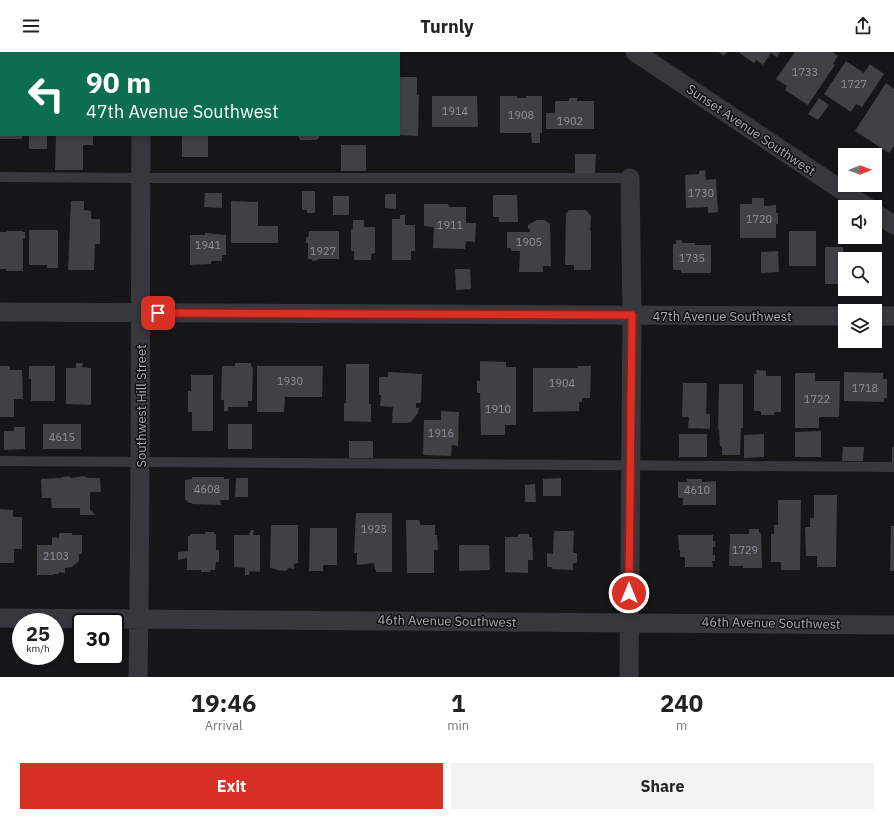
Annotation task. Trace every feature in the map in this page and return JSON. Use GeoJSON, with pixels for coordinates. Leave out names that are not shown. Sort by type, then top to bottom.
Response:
{"type":"FeatureCollection","features":[{"type":"Feature","properties":{"kind":"street","name":"Sunset Avenue Southwest"},"geometry":{"type":"LineString","coordinates":[[635,52],[857,200]]}},
{"type":"Feature","properties":{"kind":"street","name":"Southwest Hill Street"},"geometry":{"type":"LineString","coordinates":[[138,677],[141,463],[141,136]]}},
{"type":"Feature","properties":{"kind":"street"},"geometry":{"type":"LineString","coordinates":[[629,677],[632,315],[630,178]]}},
{"type":"Feature","properties":{"kind":"street"},"geometry":{"type":"LineString","coordinates":[[882,217],[894,225]]}},
{"type":"Feature","properties":{"kind":"street","name":"47th Avenue Southwest"},"geometry":{"type":"LineString","coordinates":[[0,312],[838,316]]}},
{"type":"Feature","properties":{"kind":"street"},"geometry":{"type":"LineString","coordinates":[[882,316],[894,316]]}},
{"type":"Feature","properties":{"kind":"street","name":"46th Avenue Southwest"},"geometry":{"type":"LineString","coordinates":[[0,618],[894,625]]}},
{"type":"Feature","properties":{"kind":"lane"},"geometry":{"type":"LineString","coordinates":[[0,177],[630,178]]}},
{"type":"Feature","properties":{"kind":"lane"},"geometry":{"type":"LineString","coordinates":[[0,461],[894,467]]}},
{"type":"Feature","properties":{"kind":"building"},"geometry":{"type":"Polygon","coordinates":[[[718,52],[727,52],[724,56],[718,52]]]}},
{"type":"Feature","properties":{"kind":"building"},"geometry":{"type":"Polygon","coordinates":[[[738,52],[780,52],[777,57],[771,53],[763,65],[756,60],[754,63],[738,52]]]}},
{"type":"Feature","properties":{"kind":"building"},"geometry":{"type":"Polygon","coordinates":[[[795,52],[832,52],[838,56],[833,64],[835,65],[808,105],[785,90],[787,86],[776,79],[795,52]]]}},
{"type":"Feature","properties":{"kind":"building"},"geometry":{"type":"Polygon","coordinates":[[[846,61],[864,73],[870,64],[884,74],[862,107],[856,104],[851,112],[824,94],[846,61]]]}},
{"type":"Feature","properties":{"kind":"building"},"geometry":{"type":"Polygon","coordinates":[[[400,77],[417,77],[417,95],[419,95],[418,136],[400,135],[400,77]]]}},
{"type":"Feature","properties":{"kind":"building"},"geometry":{"type":"Polygon","coordinates":[[[886,83],[894,89],[894,146],[889,153],[855,131],[886,83]]]}},
{"type":"Feature","properties":{"kind":"building"},"geometry":{"type":"Polygon","coordinates":[[[432,96],[477,96],[478,127],[432,127],[432,96]]]}},
{"type":"Feature","properties":{"kind":"building"},"geometry":{"type":"Polygon","coordinates":[[[500,96],[517,96],[517,98],[526,98],[526,96],[542,96],[542,133],[540,133],[540,143],[532,143],[531,133],[500,133],[500,96]]]}},
{"type":"Feature","properties":{"kind":"building"},"geometry":{"type":"Polygon","coordinates":[[[569,98],[577,98],[577,101],[594,101],[594,129],[546,129],[546,113],[555,113],[555,101],[569,101],[569,98]]]}},
{"type":"Feature","properties":{"kind":"building"},"geometry":{"type":"Polygon","coordinates":[[[819,98],[829,105],[818,120],[808,114],[819,98]]]}},
{"type":"Feature","properties":{"kind":"building"},"geometry":{"type":"Polygon","coordinates":[[[0,136],[22,136],[22,139],[0,139],[0,136]]]}},
{"type":"Feature","properties":{"kind":"building"},"geometry":{"type":"Polygon","coordinates":[[[29,136],[47,136],[47,149],[29,149],[29,136]]]}},
{"type":"Feature","properties":{"kind":"building"},"geometry":{"type":"Polygon","coordinates":[[[56,136],[93,136],[93,145],[83,145],[83,170],[55,170],[56,136]]]}},
{"type":"Feature","properties":{"kind":"building"},"geometry":{"type":"Polygon","coordinates":[[[182,136],[208,136],[208,157],[182,157],[182,136]]]}},
{"type":"Feature","properties":{"kind":"building"},"geometry":{"type":"Polygon","coordinates":[[[298,136],[319,136],[316,140],[300,140],[298,136]]]}},
{"type":"Feature","properties":{"kind":"building"},"geometry":{"type":"Polygon","coordinates":[[[341,145],[366,145],[366,171],[341,171],[341,145]]]}},
{"type":"Feature","properties":{"kind":"building"},"geometry":{"type":"Polygon","coordinates":[[[575,154],[596,154],[595,175],[575,175],[575,154]]]}},
{"type":"Feature","properties":{"kind":"building"},"geometry":{"type":"Polygon","coordinates":[[[705,170],[706,180],[716,179],[718,212],[708,213],[708,207],[686,208],[685,175],[699,174],[699,171],[705,170]]]}},
{"type":"Feature","properties":{"kind":"building"},"geometry":{"type":"Polygon","coordinates":[[[302,191],[315,191],[315,213],[307,213],[307,210],[302,210],[302,191]]]}},
{"type":"Feature","properties":{"kind":"building"},"geometry":{"type":"Polygon","coordinates":[[[205,193],[222,193],[222,208],[204,207],[205,193]]]}},
{"type":"Feature","properties":{"kind":"building"},"geometry":{"type":"Polygon","coordinates":[[[385,194],[396,194],[396,209],[385,208],[385,194]]]}},
{"type":"Feature","properties":{"kind":"building"},"geometry":{"type":"Polygon","coordinates":[[[493,195],[517,195],[518,222],[499,222],[499,217],[493,217],[493,195]]]}},
{"type":"Feature","properties":{"kind":"building"},"geometry":{"type":"Polygon","coordinates":[[[333,196],[349,196],[349,215],[333,215],[333,196]]]}},
{"type":"Feature","properties":{"kind":"building"},"geometry":{"type":"Polygon","coordinates":[[[752,198],[764,198],[764,206],[776,205],[778,224],[776,224],[776,238],[740,238],[740,204],[752,204],[752,198]]]}},
{"type":"Feature","properties":{"kind":"building"},"geometry":{"type":"Polygon","coordinates":[[[71,201],[84,201],[84,210],[91,211],[91,219],[100,219],[100,244],[95,244],[94,270],[68,270],[71,201]]]}},
{"type":"Feature","properties":{"kind":"building"},"geometry":{"type":"Polygon","coordinates":[[[231,201],[258,202],[258,226],[278,226],[278,243],[231,243],[231,201]]]}},
{"type":"Feature","properties":{"kind":"building"},"geometry":{"type":"Polygon","coordinates":[[[424,204],[448,204],[449,207],[466,207],[466,223],[476,223],[475,242],[466,241],[465,249],[433,248],[434,227],[424,226],[424,204]]]}},
{"type":"Feature","properties":{"kind":"building"},"geometry":{"type":"Polygon","coordinates":[[[569,210],[586,210],[591,216],[591,270],[574,270],[574,265],[565,265],[566,214],[569,210]]]}},
{"type":"Feature","properties":{"kind":"building"},"geometry":{"type":"Polygon","coordinates":[[[400,215],[405,215],[405,225],[415,225],[415,251],[411,251],[411,260],[392,260],[392,219],[400,219],[400,215]]]}},
{"type":"Feature","properties":{"kind":"building"},"geometry":{"type":"Polygon","coordinates":[[[353,220],[364,220],[364,227],[375,227],[375,253],[371,254],[371,260],[354,260],[354,251],[351,251],[351,229],[353,229],[353,220]]]}},
{"type":"Feature","properties":{"kind":"building"},"geometry":{"type":"Polygon","coordinates":[[[537,220],[544,220],[550,224],[551,266],[543,266],[543,272],[519,272],[520,251],[511,251],[511,248],[507,248],[507,232],[530,232],[528,225],[537,220]]]}},
{"type":"Feature","properties":{"kind":"building"},"geometry":{"type":"Polygon","coordinates":[[[29,230],[58,230],[58,268],[47,268],[47,265],[29,265],[29,230]]]}},
{"type":"Feature","properties":{"kind":"building"},"geometry":{"type":"Polygon","coordinates":[[[309,231],[339,231],[339,259],[318,259],[312,261],[312,259],[308,259],[308,243],[306,243],[306,237],[308,237],[309,231]]]}},
{"type":"Feature","properties":{"kind":"building"},"geometry":{"type":"Polygon","coordinates":[[[789,231],[816,231],[816,266],[789,266],[789,231]]]}},
{"type":"Feature","properties":{"kind":"building"},"geometry":{"type":"Polygon","coordinates":[[[0,232],[25,232],[25,239],[23,239],[23,271],[6,271],[6,269],[0,269],[0,232]]]}},
{"type":"Feature","properties":{"kind":"building"},"geometry":{"type":"Polygon","coordinates":[[[205,233],[226,235],[226,255],[222,255],[222,261],[211,261],[211,264],[190,265],[190,235],[205,235],[205,233]]]}},
{"type":"Feature","properties":{"kind":"building"},"geometry":{"type":"Polygon","coordinates":[[[676,240],[682,240],[682,243],[695,243],[695,245],[711,245],[711,273],[681,273],[681,270],[673,270],[673,244],[676,244],[676,240]]]}},
{"type":"Feature","properties":{"kind":"building"},"geometry":{"type":"Polygon","coordinates":[[[825,247],[843,247],[844,252],[838,252],[838,284],[825,284],[825,247]]]}},
{"type":"Feature","properties":{"kind":"building"},"geometry":{"type":"Polygon","coordinates":[[[778,251],[779,272],[761,273],[761,252],[778,251]]]}},
{"type":"Feature","properties":{"kind":"building"},"geometry":{"type":"Polygon","coordinates":[[[455,269],[470,269],[471,289],[456,290],[455,269]]]}},
{"type":"Feature","properties":{"kind":"building"},"geometry":{"type":"Polygon","coordinates":[[[480,361],[506,362],[506,367],[516,367],[516,425],[505,425],[505,435],[481,435],[480,393],[477,393],[477,381],[480,381],[480,361]]]}},
{"type":"Feature","properties":{"kind":"building"},"geometry":{"type":"Polygon","coordinates":[[[76,363],[83,363],[82,367],[91,368],[91,405],[66,404],[66,368],[76,368],[76,363]]]}},
{"type":"Feature","properties":{"kind":"building"},"geometry":{"type":"Polygon","coordinates":[[[235,363],[251,363],[251,367],[253,367],[252,401],[248,401],[248,407],[228,407],[228,411],[224,411],[224,400],[221,400],[222,366],[235,366],[235,363]]]}},
{"type":"Feature","properties":{"kind":"building"},"geometry":{"type":"Polygon","coordinates":[[[346,364],[369,364],[369,404],[371,404],[371,422],[344,421],[344,403],[346,403],[346,364]]]}},
{"type":"Feature","properties":{"kind":"building"},"geometry":{"type":"Polygon","coordinates":[[[0,366],[10,366],[10,370],[22,370],[23,399],[14,399],[14,417],[0,417],[0,366]]]}},
{"type":"Feature","properties":{"kind":"building"},"geometry":{"type":"Polygon","coordinates":[[[29,366],[55,366],[55,401],[31,401],[31,379],[29,379],[29,366]]]}},
{"type":"Feature","properties":{"kind":"building"},"geometry":{"type":"Polygon","coordinates":[[[257,366],[323,366],[322,397],[285,397],[284,412],[257,412],[257,366]]]}},
{"type":"Feature","properties":{"kind":"building"},"geometry":{"type":"Polygon","coordinates":[[[578,366],[591,366],[590,398],[582,398],[582,402],[579,402],[579,411],[533,412],[533,368],[578,368],[578,366]]]}},
{"type":"Feature","properties":{"kind":"building"},"geometry":{"type":"Polygon","coordinates":[[[756,370],[766,371],[766,376],[781,376],[781,412],[774,412],[774,415],[761,415],[761,411],[754,411],[754,374],[757,374],[756,370]]]}},
{"type":"Feature","properties":{"kind":"building"},"geometry":{"type":"Polygon","coordinates":[[[388,372],[422,374],[421,403],[416,403],[416,408],[419,408],[418,413],[411,422],[392,423],[393,407],[380,406],[381,395],[379,395],[379,377],[388,377],[388,372]]]}},
{"type":"Feature","properties":{"kind":"building"},"geometry":{"type":"Polygon","coordinates":[[[844,372],[883,373],[883,379],[887,379],[887,398],[884,398],[884,402],[844,401],[844,372]]]}},
{"type":"Feature","properties":{"kind":"building"},"geometry":{"type":"Polygon","coordinates":[[[795,373],[815,373],[815,381],[840,381],[839,417],[819,417],[819,428],[795,428],[795,373]]]}},
{"type":"Feature","properties":{"kind":"building"},"geometry":{"type":"Polygon","coordinates":[[[191,375],[213,375],[213,431],[192,431],[192,412],[188,412],[188,391],[191,391],[191,375]]]}},
{"type":"Feature","properties":{"kind":"building"},"geometry":{"type":"Polygon","coordinates":[[[683,383],[707,383],[706,414],[710,414],[710,429],[688,428],[689,417],[682,417],[683,383]]]}},
{"type":"Feature","properties":{"kind":"building"},"geometry":{"type":"Polygon","coordinates":[[[719,384],[743,384],[743,428],[741,428],[740,455],[722,455],[722,446],[720,446],[718,429],[719,384]]]}},
{"type":"Feature","properties":{"kind":"building"},"geometry":{"type":"Polygon","coordinates":[[[441,411],[459,412],[458,446],[452,445],[451,456],[423,455],[424,420],[441,420],[441,411]]]}},
{"type":"Feature","properties":{"kind":"building"},"geometry":{"type":"Polygon","coordinates":[[[43,424],[81,424],[81,449],[43,449],[43,424]]]}},
{"type":"Feature","properties":{"kind":"building"},"geometry":{"type":"Polygon","coordinates":[[[228,424],[252,424],[252,449],[228,449],[228,424]]]}},
{"type":"Feature","properties":{"kind":"building"},"geometry":{"type":"Polygon","coordinates":[[[14,427],[25,427],[25,449],[4,450],[4,431],[14,431],[14,427]]]}},
{"type":"Feature","properties":{"kind":"building"},"geometry":{"type":"Polygon","coordinates":[[[821,431],[821,457],[795,457],[795,432],[821,431]]]}},
{"type":"Feature","properties":{"kind":"building"},"geometry":{"type":"Polygon","coordinates":[[[679,434],[707,434],[707,457],[679,457],[679,434]]]}},
{"type":"Feature","properties":{"kind":"building"},"geometry":{"type":"Polygon","coordinates":[[[764,434],[764,457],[744,458],[744,435],[764,434]]]}},
{"type":"Feature","properties":{"kind":"building"},"geometry":{"type":"Polygon","coordinates":[[[349,441],[373,441],[373,458],[349,458],[349,441]]]}},
{"type":"Feature","properties":{"kind":"building"},"geometry":{"type":"Polygon","coordinates":[[[843,447],[864,447],[863,461],[842,461],[843,447]]]}},
{"type":"Feature","properties":{"kind":"building"},"geometry":{"type":"Polygon","coordinates":[[[892,447],[894,447],[894,463],[892,463],[892,447]]]}},
{"type":"Feature","properties":{"kind":"building"},"geometry":{"type":"Polygon","coordinates":[[[69,476],[71,478],[84,476],[88,478],[100,478],[101,492],[90,492],[90,509],[95,515],[80,515],[80,508],[52,508],[51,498],[42,498],[41,479],[69,476]]]}},
{"type":"Feature","properties":{"kind":"building"},"geometry":{"type":"Polygon","coordinates":[[[192,477],[224,477],[224,479],[229,479],[229,500],[220,500],[221,505],[189,503],[185,499],[185,480],[192,479],[192,477]]]}},
{"type":"Feature","properties":{"kind":"building"},"geometry":{"type":"Polygon","coordinates":[[[236,478],[248,478],[248,497],[235,497],[236,478]]]}},
{"type":"Feature","properties":{"kind":"building"},"geometry":{"type":"Polygon","coordinates":[[[561,478],[561,496],[543,496],[543,479],[561,478]]]}},
{"type":"Feature","properties":{"kind":"building"},"geometry":{"type":"Polygon","coordinates":[[[687,479],[702,479],[702,482],[716,481],[716,505],[683,505],[683,498],[678,498],[678,482],[687,482],[687,479]]]}},
{"type":"Feature","properties":{"kind":"building"},"geometry":{"type":"Polygon","coordinates":[[[535,484],[536,502],[525,502],[525,485],[535,484]]]}},
{"type":"Feature","properties":{"kind":"building"},"geometry":{"type":"Polygon","coordinates":[[[814,495],[837,495],[836,567],[817,567],[817,556],[806,556],[805,527],[810,527],[810,518],[814,518],[814,495]]]}},
{"type":"Feature","properties":{"kind":"building"},"geometry":{"type":"Polygon","coordinates":[[[778,500],[801,500],[800,570],[781,570],[781,562],[771,562],[771,534],[774,534],[774,525],[778,525],[778,500]]]}},
{"type":"Feature","properties":{"kind":"building"},"geometry":{"type":"Polygon","coordinates":[[[0,509],[13,510],[13,517],[22,517],[22,549],[14,549],[14,563],[0,563],[0,509]]]}},
{"type":"Feature","properties":{"kind":"building"},"geometry":{"type":"Polygon","coordinates":[[[356,513],[392,513],[392,572],[376,572],[374,563],[357,565],[357,553],[354,553],[356,513]]]}},
{"type":"Feature","properties":{"kind":"building"},"geometry":{"type":"Polygon","coordinates":[[[406,520],[418,520],[420,521],[420,525],[435,525],[438,550],[434,550],[434,573],[407,573],[406,520]]]}},
{"type":"Feature","properties":{"kind":"building"},"geometry":{"type":"Polygon","coordinates":[[[271,525],[298,525],[298,563],[294,564],[294,569],[289,568],[286,571],[270,568],[271,525]]]}},
{"type":"Feature","properties":{"kind":"building"},"geometry":{"type":"Polygon","coordinates":[[[891,526],[894,526],[894,571],[890,571],[891,526]]]}},
{"type":"Feature","properties":{"kind":"building"},"geometry":{"type":"Polygon","coordinates":[[[310,528],[337,528],[337,565],[323,565],[323,571],[309,571],[310,528]]]}},
{"type":"Feature","properties":{"kind":"building"},"geometry":{"type":"Polygon","coordinates":[[[749,529],[759,529],[759,533],[761,533],[762,568],[729,566],[730,534],[749,534],[749,529]]]}},
{"type":"Feature","properties":{"kind":"building"},"geometry":{"type":"Polygon","coordinates":[[[251,530],[254,530],[253,535],[260,535],[260,572],[250,571],[249,575],[245,575],[245,568],[234,567],[234,535],[249,535],[251,530]]]}},
{"type":"Feature","properties":{"kind":"building"},"geometry":{"type":"Polygon","coordinates":[[[554,531],[574,531],[573,553],[577,553],[577,563],[573,563],[573,570],[552,569],[552,567],[547,567],[547,553],[553,554],[554,531]]]}},
{"type":"Feature","properties":{"kind":"building"},"geometry":{"type":"Polygon","coordinates":[[[205,532],[214,532],[214,534],[216,534],[216,550],[219,550],[219,562],[216,562],[215,570],[210,570],[210,572],[201,572],[201,570],[187,570],[187,558],[178,560],[178,552],[188,551],[188,536],[190,536],[190,534],[205,534],[205,532]]]}},
{"type":"Feature","properties":{"kind":"building"},"geometry":{"type":"Polygon","coordinates":[[[59,533],[82,535],[82,554],[79,554],[79,561],[72,567],[65,568],[65,573],[59,572],[59,574],[53,575],[37,575],[37,545],[52,545],[52,537],[59,538],[59,533]]]}},
{"type":"Feature","properties":{"kind":"building"},"geometry":{"type":"Polygon","coordinates":[[[518,534],[529,534],[529,537],[532,537],[533,560],[528,560],[528,573],[505,572],[505,537],[518,537],[518,534]]]}},
{"type":"Feature","properties":{"kind":"building"},"geometry":{"type":"Polygon","coordinates":[[[678,535],[713,535],[715,547],[713,547],[713,555],[715,555],[715,561],[712,561],[713,567],[685,567],[685,557],[680,557],[678,535]]]}},
{"type":"Feature","properties":{"kind":"building"},"geometry":{"type":"Polygon","coordinates":[[[459,545],[489,545],[490,570],[459,571],[459,545]]]}},
{"type":"Feature","properties":{"kind":"route"},"geometry":{"type":"LineString","coordinates":[[158,313],[632,315],[629,593]]}}]}
